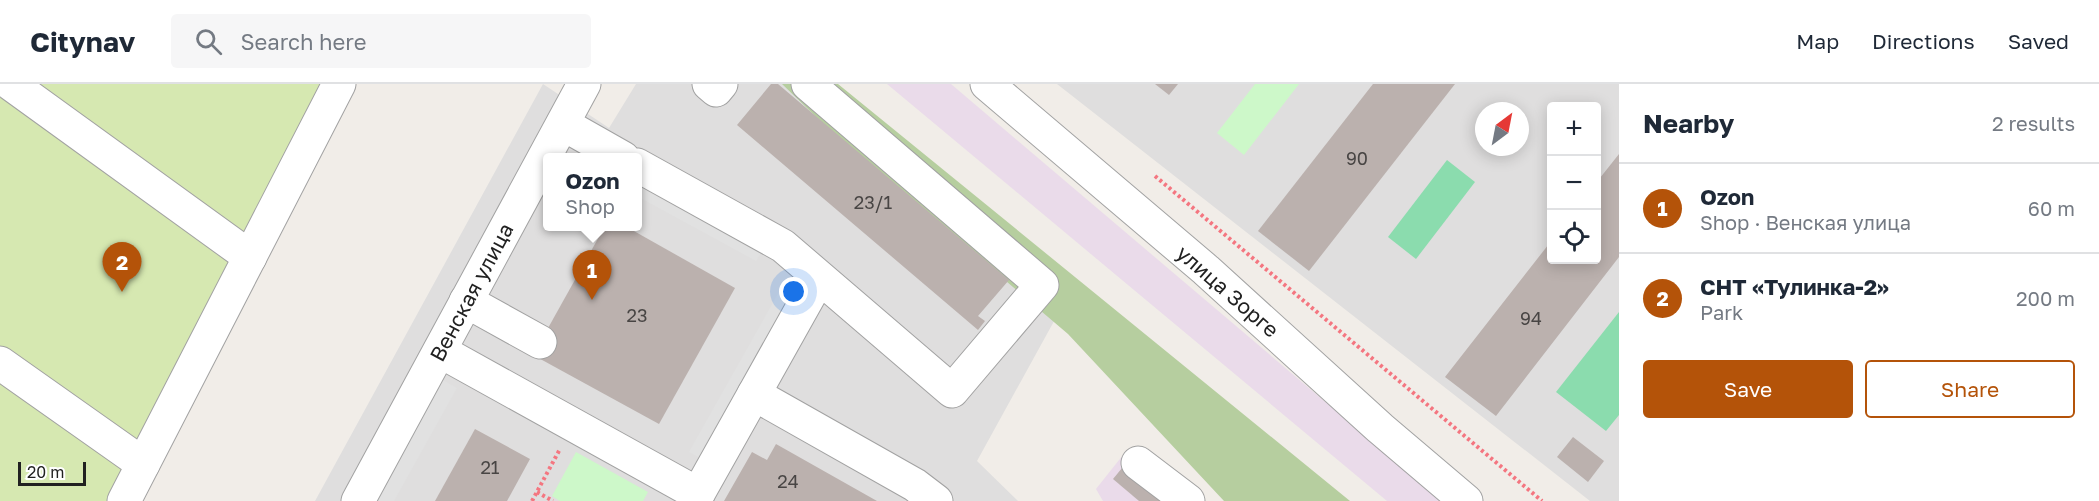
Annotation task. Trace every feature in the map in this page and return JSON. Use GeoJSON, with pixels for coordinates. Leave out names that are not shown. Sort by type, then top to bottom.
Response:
{"type":"FeatureCollection","features":[{"type":"Feature","properties":{"kind":"street"},"geometry":{"type":"LineString","coordinates":[[11,84],[250,257]]}},
{"type":"Feature","properties":{"kind":"street"},"geometry":{"type":"LineString","coordinates":[[124,501],[339,84]]}},
{"type":"Feature","properties":{"kind":"street","name":"Венская улица"},"geometry":{"type":"LineString","coordinates":[[546,153],[584,84]]}},
{"type":"Feature","properties":{"kind":"street"},"geometry":{"type":"LineString","coordinates":[[709,84],[716,90],[721,84]]}},
{"type":"Feature","properties":{"kind":"street"},"geometry":{"type":"LineString","coordinates":[[642,168],[783,246],[952,391],[1042,285],[808,84]]}},
{"type":"Feature","properties":{"kind":"street","name":"улица Зорге"},"geometry":{"type":"LineString","coordinates":[[987,84],[1206,270],[1380,428],[1467,501]]}},
{"type":"Feature","properties":{"kind":"street"},"geometry":{"type":"LineString","coordinates":[[562,124],[614,153]]}},
{"type":"Feature","properties":{"kind":"street","name":"Венская улица"},"geometry":{"type":"LineString","coordinates":[[358,501],[543,159]]}},
{"type":"Feature","properties":{"kind":"street"},"geometry":{"type":"LineString","coordinates":[[440,351],[574,425],[696,497],[819,278]]}},
{"type":"Feature","properties":{"kind":"street"},"geometry":{"type":"LineString","coordinates":[[466,302],[540,342]]}},
{"type":"Feature","properties":{"kind":"street"},"geometry":{"type":"LineString","coordinates":[[0,363],[143,464]]}},
{"type":"Feature","properties":{"kind":"street"},"geometry":{"type":"LineString","coordinates":[[754,394],[915,484],[936,501]]}},
{"type":"Feature","properties":{"kind":"street"},"geometry":{"type":"LineString","coordinates":[[1138,463],[1188,501]]}},
{"type":"Feature","properties":{"kind":"path"},"geometry":{"type":"LineString","coordinates":[[1155,176],[1542,501]]}},
{"type":"Feature","properties":{"kind":"path"},"geometry":{"type":"LineString","coordinates":[[532,501],[574,425]]}},
{"type":"Feature","properties":{"kind":"path"},"geometry":{"type":"LineString","coordinates":[[537,492],[553,501]]}},
{"type":"Feature","properties":{"kind":"shaded area"},"geometry":{"type":"Polygon","coordinates":[[[543,84],[609,128],[636,84],[835,84],[1069,294],[977,461],[1018,501],[315,501],[543,84]]]}},
{"type":"Feature","properties":{"kind":"shaded area"},"geometry":{"type":"Polygon","coordinates":[[[887,84],[951,84],[1442,501],[1387,501],[887,84]]]}},
{"type":"Feature","properties":{"kind":"shaded area"},"geometry":{"type":"Polygon","coordinates":[[[1057,84],[1619,84],[1619,501],[1590,501],[1057,84]]]}},
{"type":"Feature","properties":{"kind":"shaded area"},"geometry":{"type":"Polygon","coordinates":[[[642,178],[765,246],[756,261],[642,199],[642,178]]]}},
{"type":"Feature","properties":{"kind":"shaded area"},"geometry":{"type":"Polygon","coordinates":[[[779,292],[793,300],[704,460],[689,452],[779,292]]]}},
{"type":"Feature","properties":{"kind":"shaded area"},"geometry":{"type":"Polygon","coordinates":[[[441,379],[457,388],[394,501],[373,501],[441,379]]]}},
{"type":"Feature","properties":{"kind":"shaded area"},"geometry":{"type":"Polygon","coordinates":[[[1127,450],[1196,501],[1103,501],[1096,489],[1127,450]]]}},
{"type":"Feature","properties":{"kind":"green space"},"geometry":{"type":"Polygon","coordinates":[[[0,84],[352,84],[136,501],[0,501],[0,84]]]}},
{"type":"Feature","properties":{"kind":"green space"},"geometry":{"type":"Polygon","coordinates":[[[782,84],[838,84],[1350,501],[1224,501],[1068,334],[837,137],[782,84]]]}},
{"type":"Feature","properties":{"kind":"green space"},"geometry":{"type":"Polygon","coordinates":[[[1255,84],[1299,84],[1244,155],[1217,133],[1255,84]]]}},
{"type":"Feature","properties":{"kind":"green space"},"geometry":{"type":"Polygon","coordinates":[[[1447,160],[1475,182],[1416,259],[1388,237],[1447,160]]]}},
{"type":"Feature","properties":{"kind":"green space"},"geometry":{"type":"Polygon","coordinates":[[[1619,312],[1619,415],[1606,431],[1556,392],[1619,312]]]}},
{"type":"Feature","properties":{"kind":"green space"},"geometry":{"type":"Polygon","coordinates":[[[576,452],[648,492],[643,501],[560,501],[552,496],[576,452]]]}},
{"type":"Feature","properties":{"kind":"building"},"geometry":{"type":"Polygon","coordinates":[[[771,84],[778,84],[1009,280],[978,316],[985,321],[978,330],[737,125],[771,84]]]}},
{"type":"Feature","properties":{"kind":"building"},"geometry":{"type":"Polygon","coordinates":[[[1155,84],[1178,84],[1169,95],[1155,84]]]}},
{"type":"Feature","properties":{"kind":"building"},"geometry":{"type":"Polygon","coordinates":[[[1373,84],[1455,84],[1309,271],[1258,231],[1373,84]]]}},
{"type":"Feature","properties":{"kind":"building"},"geometry":{"type":"Polygon","coordinates":[[[1619,154],[1619,257],[1496,416],[1445,377],[1547,246],[1547,264],[1601,264],[1601,177],[1619,154]]]}},
{"type":"Feature","properties":{"kind":"building"},"geometry":{"type":"Polygon","coordinates":[[[602,231],[634,231],[735,288],[659,424],[533,355],[602,231]]]}},
{"type":"Feature","properties":{"kind":"building"},"geometry":{"type":"Polygon","coordinates":[[[475,429],[530,459],[507,501],[435,501],[475,429]]]}},
{"type":"Feature","properties":{"kind":"building"},"geometry":{"type":"Polygon","coordinates":[[[1573,437],[1604,461],[1588,482],[1557,457],[1573,437]]]}},
{"type":"Feature","properties":{"kind":"building"},"geometry":{"type":"Polygon","coordinates":[[[776,444],[877,501],[724,501],[752,452],[767,460],[776,444]]]}},
{"type":"Feature","properties":{"kind":"building"},"geometry":{"type":"Polygon","coordinates":[[[1127,462],[1176,501],[1139,501],[1113,479],[1127,462]]]}},
{"type":"Feature","properties":{"kind":"place","name":"СНТ «Тулинка-2»"},"geometry":{"type":"Point","coordinates":[122,292]}},
{"type":"Feature","properties":{"kind":"place","name":"Ozon"},"geometry":{"type":"Point","coordinates":[592,300]}}]}
